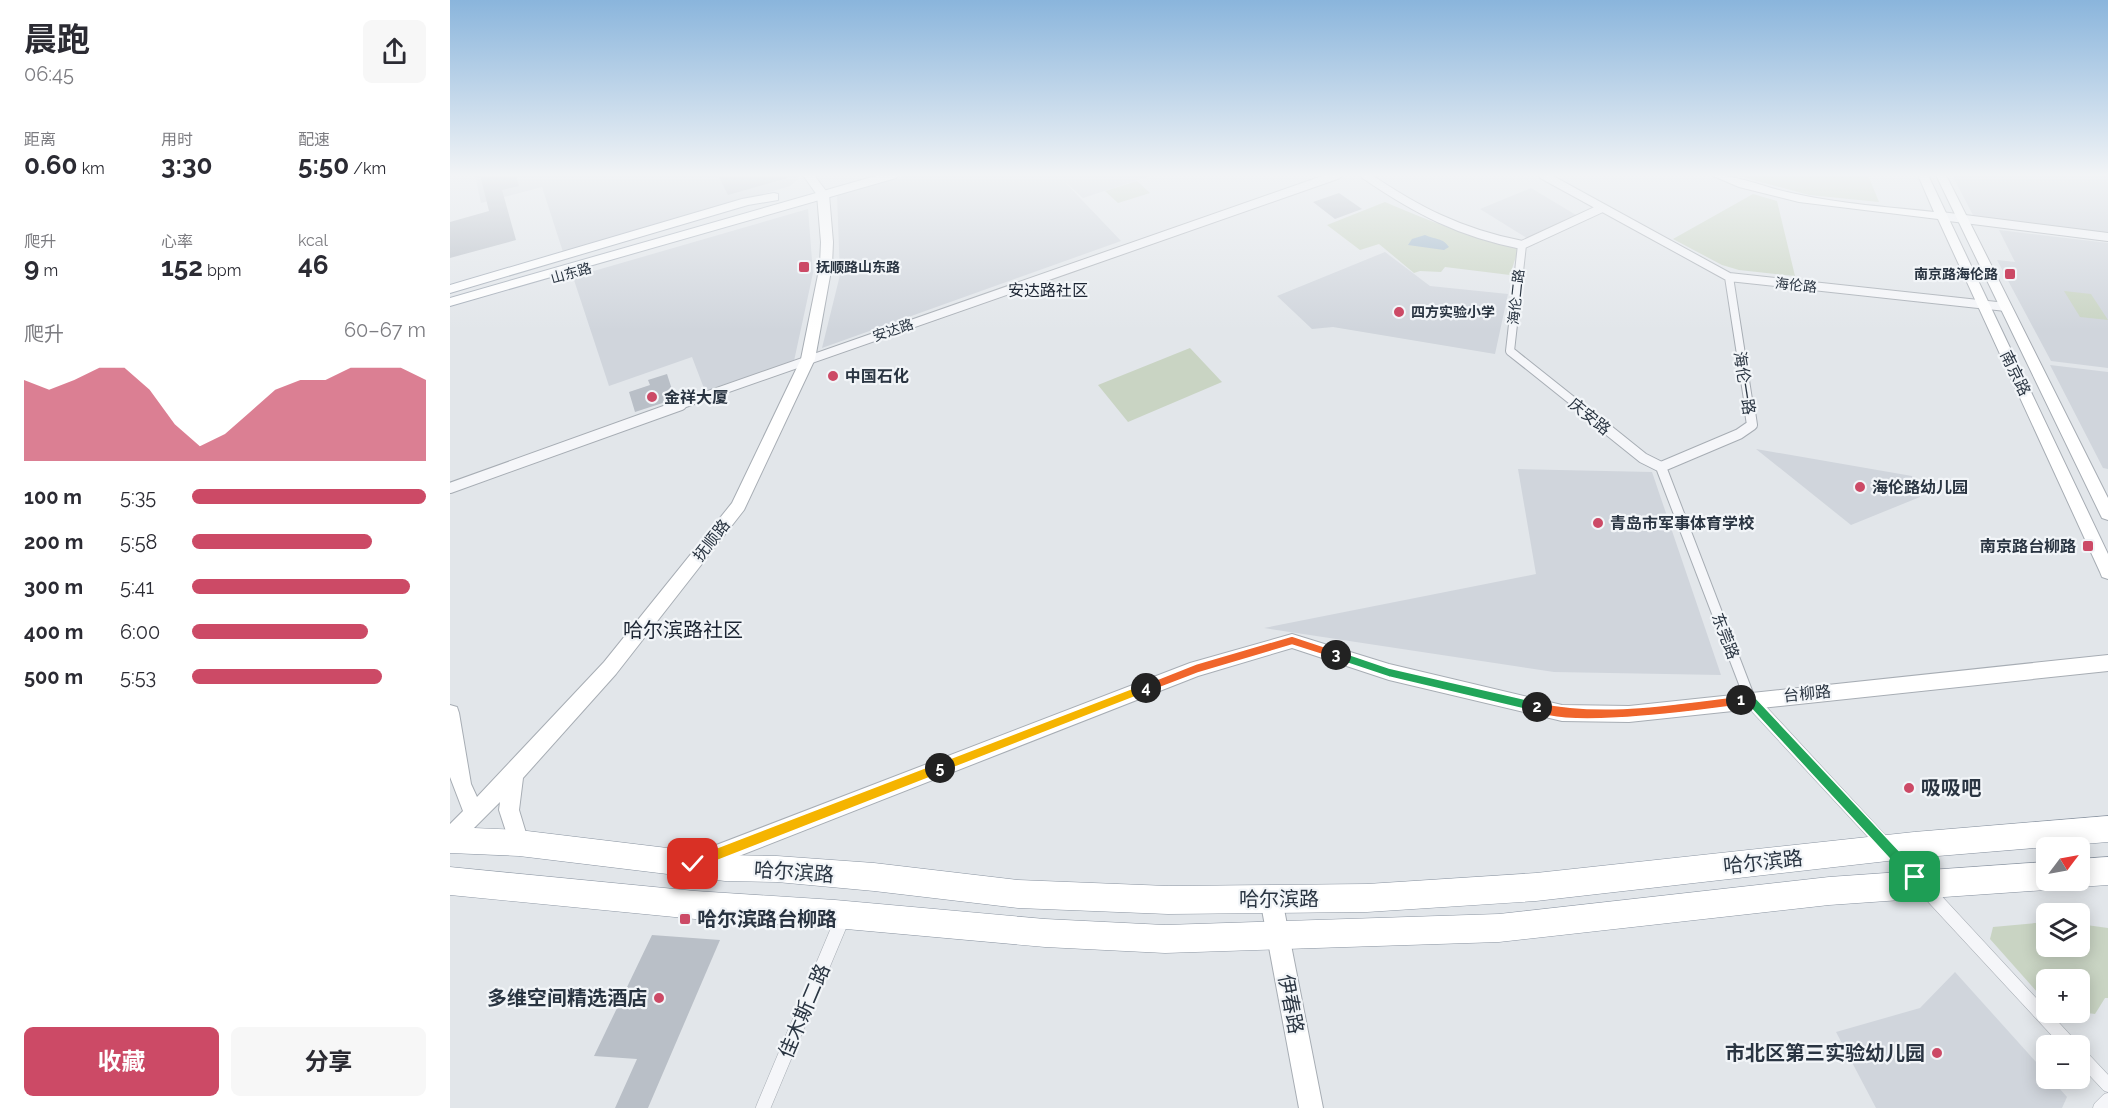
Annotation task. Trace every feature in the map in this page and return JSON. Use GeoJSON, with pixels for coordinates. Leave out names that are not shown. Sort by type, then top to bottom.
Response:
{"type":"FeatureCollection","features":[{"type":"Feature","properties":{"kind":"highway","name":"哈尔滨路"},"geometry":{"type":"LineString","coordinates":[[450,839],[519,843],[725,868],[777,869],[874,877],[1018,894],[1168,900],[1367,898],[1536,887],[1888,848],[2108,829]]}},
{"type":"Feature","properties":{"kind":"highway"},"geometry":{"type":"LineString","coordinates":[[2090,872],[2108,871]]}},
{"type":"Feature","properties":{"kind":"highway","name":"哈尔滨路"},"geometry":{"type":"LineString","coordinates":[[450,881],[695,905],[844,915],[1056,934],[1165,939],[1499,928],[1829,891],[2036,877]]}},
{"type":"Feature","properties":{"kind":"main road","name":"山东路"},"geometry":{"type":"LineString","coordinates":[[453,298],[696,227]]}},
{"type":"Feature","properties":{"kind":"main road","name":"山东路"},"geometry":{"type":"LineString","coordinates":[[453,298],[725,227]]}},
{"type":"Feature","properties":{"kind":"main road","name":"抚顺路"},"geometry":{"type":"LineString","coordinates":[[450,839],[515,773],[610,668],[738,506],[808,359],[826,265],[827,242],[824,227]]}},
{"type":"Feature","properties":{"kind":"main road","name":"南京路"},"geometry":{"type":"LineString","coordinates":[[1946,227],[2065,475],[2108,572]]}},
{"type":"Feature","properties":{"kind":"main road","name":"南京路"},"geometry":{"type":"LineString","coordinates":[[1966,227],[2108,514]]}},
{"type":"Feature","properties":{"kind":"main road","name":"台柳路"},"geometry":{"type":"LineString","coordinates":[[693,864],[1196,669],[1292,641],[1389,672],[1562,713],[1629,714],[1750,699],[2108,663]]}},
{"type":"Feature","properties":{"kind":"main road"},"geometry":{"type":"LineString","coordinates":[[450,713],[460,784],[474,813]]}},
{"type":"Feature","properties":{"kind":"main road"},"geometry":{"type":"LineString","coordinates":[[515,773],[509,810],[519,843]]}},
{"type":"Feature","properties":{"kind":"main road","name":"伊春路"},"geometry":{"type":"LineString","coordinates":[[1271,899],[1311,1108]]}},
{"type":"Feature","properties":{"kind":"street","name":"安达路"},"geometry":{"type":"LineString","coordinates":[[450,488],[808,359],[1188,227]]}},
{"type":"Feature","properties":{"kind":"street"},"geometry":{"type":"LineString","coordinates":[[1452,227],[1522,245]]}},
{"type":"Feature","properties":{"kind":"street","name":"海伦二路"},"geometry":{"type":"LineString","coordinates":[[1522,360],[1510,351],[1522,245],[1562,227]]}},
{"type":"Feature","properties":{"kind":"street","name":"海伦路"},"geometry":{"type":"LineString","coordinates":[[1636,227],[1729,277],[2006,308]]}},
{"type":"Feature","properties":{"kind":"street"},"geometry":{"type":"LineString","coordinates":[[2029,227],[2108,237]]}},
{"type":"Feature","properties":{"kind":"street","name":"海伦一路"},"geometry":{"type":"LineString","coordinates":[[1661,467],[1739,434],[1752,425],[1729,277]]}},
{"type":"Feature","properties":{"kind":"street","name":"庆安路"},"geometry":{"type":"LineString","coordinates":[[1522,360],[1643,458],[1661,467]]}},
{"type":"Feature","properties":{"kind":"street","name":"东莞路"},"geometry":{"type":"LineString","coordinates":[[1661,467],[1750,699],[2062,1035]]}},
{"type":"Feature","properties":{"kind":"street","name":"佳木斯二路"},"geometry":{"type":"LineString","coordinates":[[763,1108],[844,915]]}},
{"type":"Feature","properties":{"kind":"street"},"geometry":{"type":"LineString","coordinates":[[2090,1066],[2108,1085]]}},
{"type":"Feature","properties":{"kind":"street"},"geometry":{"type":"LineString","coordinates":[[2100,1108],[2108,1100]]}},
{"type":"Feature","properties":{"kind":"shaded area"},"geometry":{"type":"Polygon","coordinates":[[[555,227],[650,227],[563,252],[555,227]]]}},
{"type":"Feature","properties":{"kind":"shaded area"},"geometry":{"type":"Polygon","coordinates":[[[747,227],[809,227],[813,273],[794,361],[705,391],[692,357],[609,386],[573,277],[747,227]]]}},
{"type":"Feature","properties":{"kind":"shaded area"},"geometry":{"type":"Polygon","coordinates":[[[838,227],[1107,227],[1121,241],[822,348],[840,275],[838,227]]]}},
{"type":"Feature","properties":{"kind":"shaded area"},"geometry":{"type":"Polygon","coordinates":[[[1509,227],[1551,227],[1527,238],[1509,227]]]}},
{"type":"Feature","properties":{"kind":"shaded area"},"geometry":{"type":"Polygon","coordinates":[[[2051,227],[2108,227],[2108,234],[2051,227]]]}},
{"type":"Feature","properties":{"kind":"shaded area"},"geometry":{"type":"Polygon","coordinates":[[[1999,230],[2108,243],[2108,368],[2051,361],[1997,260],[2015,262],[1999,230]]]}},
{"type":"Feature","properties":{"kind":"shaded area","name":"四方实验小学"},"geometry":{"type":"Polygon","coordinates":[[[1385,252],[1430,286],[1508,294],[1495,354],[1333,327],[1312,329],[1277,296],[1385,252]]]}},
{"type":"Feature","properties":{"kind":"shaded area"},"geometry":{"type":"Polygon","coordinates":[[[2050,365],[2108,372],[2108,469],[2103,468],[2050,365]]]}},
{"type":"Feature","properties":{"kind":"shaded area","name":"海伦路幼儿园"},"geometry":{"type":"Polygon","coordinates":[[[1756,449],[1912,476],[1920,497],[1851,525],[1756,449]]]}},
{"type":"Feature","properties":{"kind":"shaded area","name":"青岛市军事体育学校"},"geometry":{"type":"Polygon","coordinates":[[[1518,469],[1652,472],[1721,675],[1554,672],[1264,628],[1536,574],[1518,469]]]}},
{"type":"Feature","properties":{"kind":"shaded area","name":"市北区第三实验幼儿园"},"geometry":{"type":"Polygon","coordinates":[[[1955,972],[2036,1062],[2036,1089],[2060,1089],[2067,1097],[2062,1108],[1876,1108],[1836,1032],[1920,1008],[1955,972]]]}},
{"type":"Feature","properties":{"kind":"green space"},"geometry":{"type":"Polygon","coordinates":[[[1329,227],[1447,227],[1484,239],[1519,247],[1510,275],[1445,267],[1441,272],[1414,273],[1379,244],[1360,250],[1329,227]]]}},
{"type":"Feature","properties":{"kind":"green space"},"geometry":{"type":"Polygon","coordinates":[[[1695,227],[1783,227],[1795,276],[1739,270],[1722,265],[1673,239],[1695,227]]]}},
{"type":"Feature","properties":{"kind":"green space"},"geometry":{"type":"Polygon","coordinates":[[[2064,291],[2091,294],[2108,320],[2080,317],[2064,291]]]}},
{"type":"Feature","properties":{"kind":"green space"},"geometry":{"type":"Polygon","coordinates":[[[1190,348],[1222,382],[1128,422],[1098,385],[1190,348]]]}},
{"type":"Feature","properties":{"kind":"green space"},"geometry":{"type":"Polygon","coordinates":[[[2036,923],[2036,957],[2090,957],[2090,926],[2108,928],[2108,998],[2105,998],[2095,1014],[2090,1013],[2090,969],[2036,969],[2036,991],[1990,939],[1993,927],[2036,923]]]}},
{"type":"Feature","properties":{"kind":"water"},"geometry":{"type":"Polygon","coordinates":[[[1425,235],[1441,240],[1449,247],[1444,250],[1408,245],[1412,239],[1425,235]]]}},
{"type":"Feature","properties":{"kind":"building"},"geometry":{"type":"Polygon","coordinates":[[[450,227],[512,227],[516,240],[450,258],[450,227]]]}},
{"type":"Feature","properties":{"kind":"building","name":"金祥大厦"},"geometry":{"type":"Polygon","coordinates":[[[667,374],[675,399],[635,412],[629,392],[650,385],[648,380],[667,374]]]}},
{"type":"Feature","properties":{"kind":"building","name":"多维空间精选酒店"},"geometry":{"type":"Polygon","coordinates":[[[652,935],[720,940],[648,1108],[615,1108],[637,1059],[594,1056],[652,935]]]}},
{"type":"Feature","properties":{"kind":"place","name":"抚顺路山东路"},"geometry":{"type":"Point","coordinates":[804,267]}},
{"type":"Feature","properties":{"kind":"place","name":"南京路海伦路"},"geometry":{"type":"Point","coordinates":[2010,274]}},
{"type":"Feature","properties":{"kind":"place","name":"四方实验小学"},"geometry":{"type":"Point","coordinates":[1399,312]}},
{"type":"Feature","properties":{"kind":"place","name":"中国石化"},"geometry":{"type":"Point","coordinates":[833,376]}},
{"type":"Feature","properties":{"kind":"place","name":"金祥大厦"},"geometry":{"type":"Point","coordinates":[652,397]}},
{"type":"Feature","properties":{"kind":"place","name":"海伦路幼儿园"},"geometry":{"type":"Point","coordinates":[1860,487]}},
{"type":"Feature","properties":{"kind":"place","name":"青岛市军事体育学校"},"geometry":{"type":"Point","coordinates":[1598,523]}},
{"type":"Feature","properties":{"kind":"place","name":"南京路台柳路"},"geometry":{"type":"Point","coordinates":[2088,546]}},
{"type":"Feature","properties":{"kind":"place","name":"吸吸吧"},"geometry":{"type":"Point","coordinates":[1909,788]}},
{"type":"Feature","properties":{"kind":"place","name":"哈尔滨路台柳路"},"geometry":{"type":"Point","coordinates":[685,919]}},
{"type":"Feature","properties":{"kind":"place","name":"多维空间精选酒店"},"geometry":{"type":"Point","coordinates":[659,998]}},
{"type":"Feature","properties":{"kind":"place","name":"市北区第三实验幼儿园"},"geometry":{"type":"Point","coordinates":[1937,1053]}},
{"type":"Feature","properties":{"kind":"district","name":"安达路社区"},"geometry":{"type":"Point","coordinates":[1048,290]}},
{"type":"Feature","properties":{"kind":"district","name":"哈尔滨路社区"},"geometry":{"type":"Point","coordinates":[683,630]}},
{"type":"Feature","properties":{"kind":"route"},"geometry":{"type":"LineString","coordinates":[[693,864],[1196,669],[1292,641],[1389,672],[1562,713],[1629,714],[1750,699],[1915,877]]}}]}
